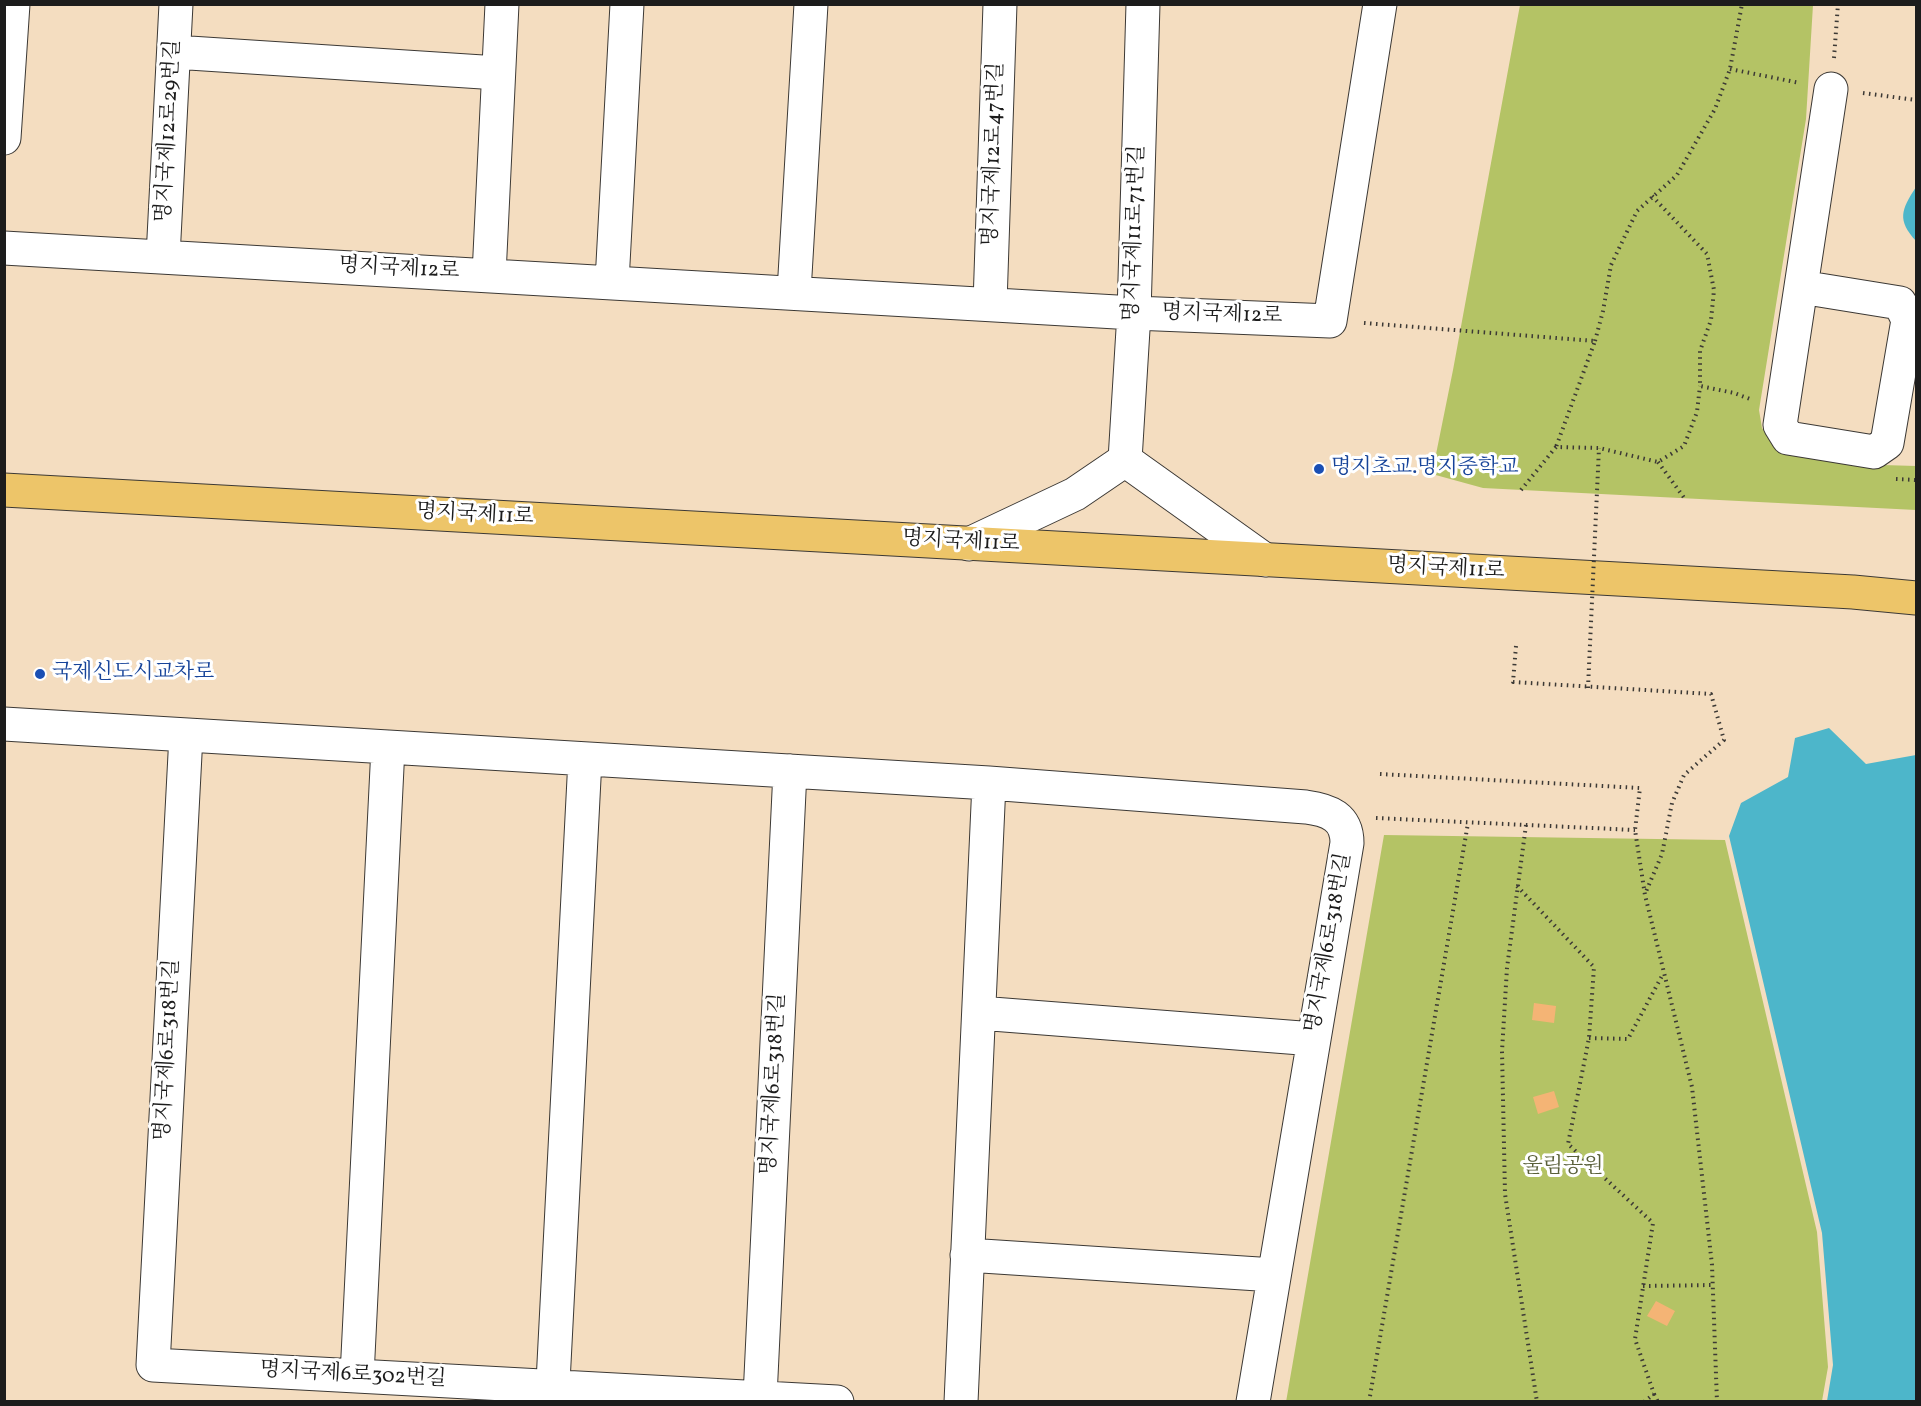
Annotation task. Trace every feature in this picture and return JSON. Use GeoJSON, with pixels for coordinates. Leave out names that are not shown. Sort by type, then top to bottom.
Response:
{"type":"FeatureCollection","features":[{"type":"Feature","properties":{"kind":"main road","name":"명지국제11로"},"geometry":{"type":"LineString","coordinates":[[4,490],[1853,592],[1917,598]]}},
{"type":"Feature","properties":{"kind":"main road"},"geometry":{"type":"LineString","coordinates":[[1853,592],[1917,576]]}},
{"type":"Feature","properties":{"kind":"main road"},"geometry":{"type":"LineString","coordinates":[[1853,592],[1917,622]]}},
{"type":"Feature","properties":{"kind":"street"},"geometry":{"type":"LineString","coordinates":[[4,138],[13,4]]}},
{"type":"Feature","properties":{"kind":"street","name":"명지국제12로29번길"},"geometry":{"type":"LineString","coordinates":[[164,257],[176,4]]}},
{"type":"Feature","properties":{"kind":"street"},"geometry":{"type":"LineString","coordinates":[[489,275],[502,4]]}},
{"type":"Feature","properties":{"kind":"street"},"geometry":{"type":"LineString","coordinates":[[612,282],[627,4]]}},
{"type":"Feature","properties":{"kind":"street"},"geometry":{"type":"LineString","coordinates":[[794,292],[810,4]]}},
{"type":"Feature","properties":{"kind":"street","name":"명지국제12로47번길"},"geometry":{"type":"LineString","coordinates":[[990,304],[1000,4]]}},
{"type":"Feature","properties":{"kind":"street","name":"명지국제11로71번길"},"geometry":{"type":"LineString","coordinates":[[1125,460],[1134,313],[1143,4]]}},
{"type":"Feature","properties":{"kind":"street"},"geometry":{"type":"LineString","coordinates":[[1330,321],[1380,4]]}},
{"type":"Feature","properties":{"kind":"street"},"geometry":{"type":"LineString","coordinates":[[174,52],[498,74]]}},
{"type":"Feature","properties":{"kind":"street"},"geometry":{"type":"LineString","coordinates":[[1801,287],[1900,303],[1908,320],[1887,443],[1874,452],[1788,438],[1780,425],[1831,89]]}},
{"type":"Feature","properties":{"kind":"street","name":"명지국제12로"},"geometry":{"type":"LineString","coordinates":[[4,248],[1134,313],[1330,321]]}},
{"type":"Feature","properties":{"kind":"street"},"geometry":{"type":"LineString","coordinates":[[969,544],[1075,494],[1125,460],[1265,560]]}},
{"type":"Feature","properties":{"kind":"street","name":"명지국제6로318번길"},"geometry":{"type":"LineString","coordinates":[[4,724],[989,783],[1306,807],[1332,813],[1342,823],[1347,833],[1347,843],[1252,1401]]}},
{"type":"Feature","properties":{"kind":"street","name":"명지국제6로318번길"},"geometry":{"type":"LineString","coordinates":[[153,1365],[186,735]]}},
{"type":"Feature","properties":{"kind":"street"},"geometry":{"type":"LineString","coordinates":[[357,1376],[388,747]]}},
{"type":"Feature","properties":{"kind":"street"},"geometry":{"type":"LineString","coordinates":[[553,1394],[585,759]]}},
{"type":"Feature","properties":{"kind":"street","name":"명지국제6로318번길"},"geometry":{"type":"LineString","coordinates":[[760,1397],[790,771]]}},
{"type":"Feature","properties":{"kind":"street"},"geometry":{"type":"LineString","coordinates":[[961,1401],[989,783]]}},
{"type":"Feature","properties":{"kind":"street"},"geometry":{"type":"LineString","coordinates":[[979,1013],[1314,1039]]}},
{"type":"Feature","properties":{"kind":"street"},"geometry":{"type":"LineString","coordinates":[[967,1255],[1274,1275]]}},
{"type":"Feature","properties":{"kind":"street","name":"명지국제6로302번길"},"geometry":{"type":"LineString","coordinates":[[153,1365],[357,1376],[553,1394],[760,1397],[837,1401]]}},
{"type":"Feature","properties":{"kind":"path"},"geometry":{"type":"LineString","coordinates":[[1521,490],[1556,447],[1595,341],[1611,265],[1636,211],[1677,174],[1715,109],[1730,69],[1742,4]]}},
{"type":"Feature","properties":{"kind":"path"},"geometry":{"type":"LineString","coordinates":[[1831,89],[1838,4]]}},
{"type":"Feature","properties":{"kind":"path"},"geometry":{"type":"LineString","coordinates":[[1330,321],[1595,341]]}},
{"type":"Feature","properties":{"kind":"path"},"geometry":{"type":"LineString","coordinates":[[1658,462],[1684,446],[1697,412],[1700,386]]}},
{"type":"Feature","properties":{"kind":"path"},"geometry":{"type":"LineString","coordinates":[[1556,447],[1599,448],[1658,462],[1685,499]]}},
{"type":"Feature","properties":{"kind":"path"},"geometry":{"type":"LineString","coordinates":[[1588,688],[1599,448]]}},
{"type":"Feature","properties":{"kind":"path"},"geometry":{"type":"LineString","coordinates":[[1516,646],[1513,682],[1711,694],[1724,741],[1684,776],[1672,803],[1662,854],[1645,895]]}},
{"type":"Feature","properties":{"kind":"path"},"geometry":{"type":"LineString","coordinates":[[1380,774],[1640,788],[1635,830],[1645,895],[1692,1087],[1713,1285],[1717,1401]]}},
{"type":"Feature","properties":{"kind":"path"},"geometry":{"type":"LineString","coordinates":[[1372,818],[1635,830]]}},
{"type":"Feature","properties":{"kind":"path"},"geometry":{"type":"LineString","coordinates":[[1369,1401],[1468,823]]}},
{"type":"Feature","properties":{"kind":"path"},"geometry":{"type":"LineString","coordinates":[[1526,825],[1507,968],[1502,1051],[1505,1183],[1523,1316],[1538,1401]]}},
{"type":"Feature","properties":{"kind":"path"},"geometry":{"type":"LineString","coordinates":[[1517,886],[1593,967],[1588,1038],[1568,1144],[1653,1223],[1635,1339],[1658,1401]]}},
{"type":"Feature","properties":{"kind":"path"},"geometry":{"type":"LineString","coordinates":[[1588,1038],[1628,1039],[1664,972]]}},
{"type":"Feature","properties":{"kind":"path"},"geometry":{"type":"LineString","coordinates":[[1643,1286],[1713,1285]]}},
{"type":"Feature","properties":{"kind":"path"},"geometry":{"type":"LineString","coordinates":[[1644,1401],[1654,1394]]}},
{"type":"Feature","properties":{"kind":"green space"},"geometry":{"type":"Polygon","coordinates":[[[1520,5],[1813,5],[1806,119],[1759,410],[1762,428],[1772,443],[1849,464],[1916,466],[1916,510],[1483,488],[1432,474],[1520,5]]]}},
{"type":"Feature","properties":{"kind":"green space","name":"울림공원"},"geometry":{"type":"Polygon","coordinates":[[[1384,835],[1725,840],[1817,1232],[1828,1367],[1822,1401],[1286,1402],[1384,835]]]}},
{"type":"Feature","properties":{"kind":"water"},"geometry":{"type":"Polygon","coordinates":[[[1916,187],[1916,241],[1906,227],[1903,215],[1907,202],[1916,187]]]}},
{"type":"Feature","properties":{"kind":"water"},"geometry":{"type":"Polygon","coordinates":[[[1829,728],[1866,764],[1916,755],[1916,1401],[1827,1401],[1833,1365],[1822,1233],[1729,836],[1741,803],[1788,777],[1795,738],[1829,728]]]}},
{"type":"Feature","properties":{"kind":"building"},"geometry":{"type":"Polygon","coordinates":[[[1534,1003],[1556,1006],[1554,1023],[1532,1020],[1534,1003]]]}},
{"type":"Feature","properties":{"kind":"building"},"geometry":{"type":"Polygon","coordinates":[[[1554,1091],[1559,1107],[1538,1114],[1533,1097],[1554,1091]]]}},
{"type":"Feature","properties":{"kind":"building"},"geometry":{"type":"Polygon","coordinates":[[[1656,1301],[1675,1311],[1667,1326],[1647,1316],[1656,1301]]]}},
{"type":"Feature","properties":{"kind":"place","name":"명지초교.명지중학교"},"geometry":{"type":"Point","coordinates":[1319,469]}},
{"type":"Feature","properties":{"kind":"place","name":"국제신도시교차로"},"geometry":{"type":"Point","coordinates":[40,674]}}]}
